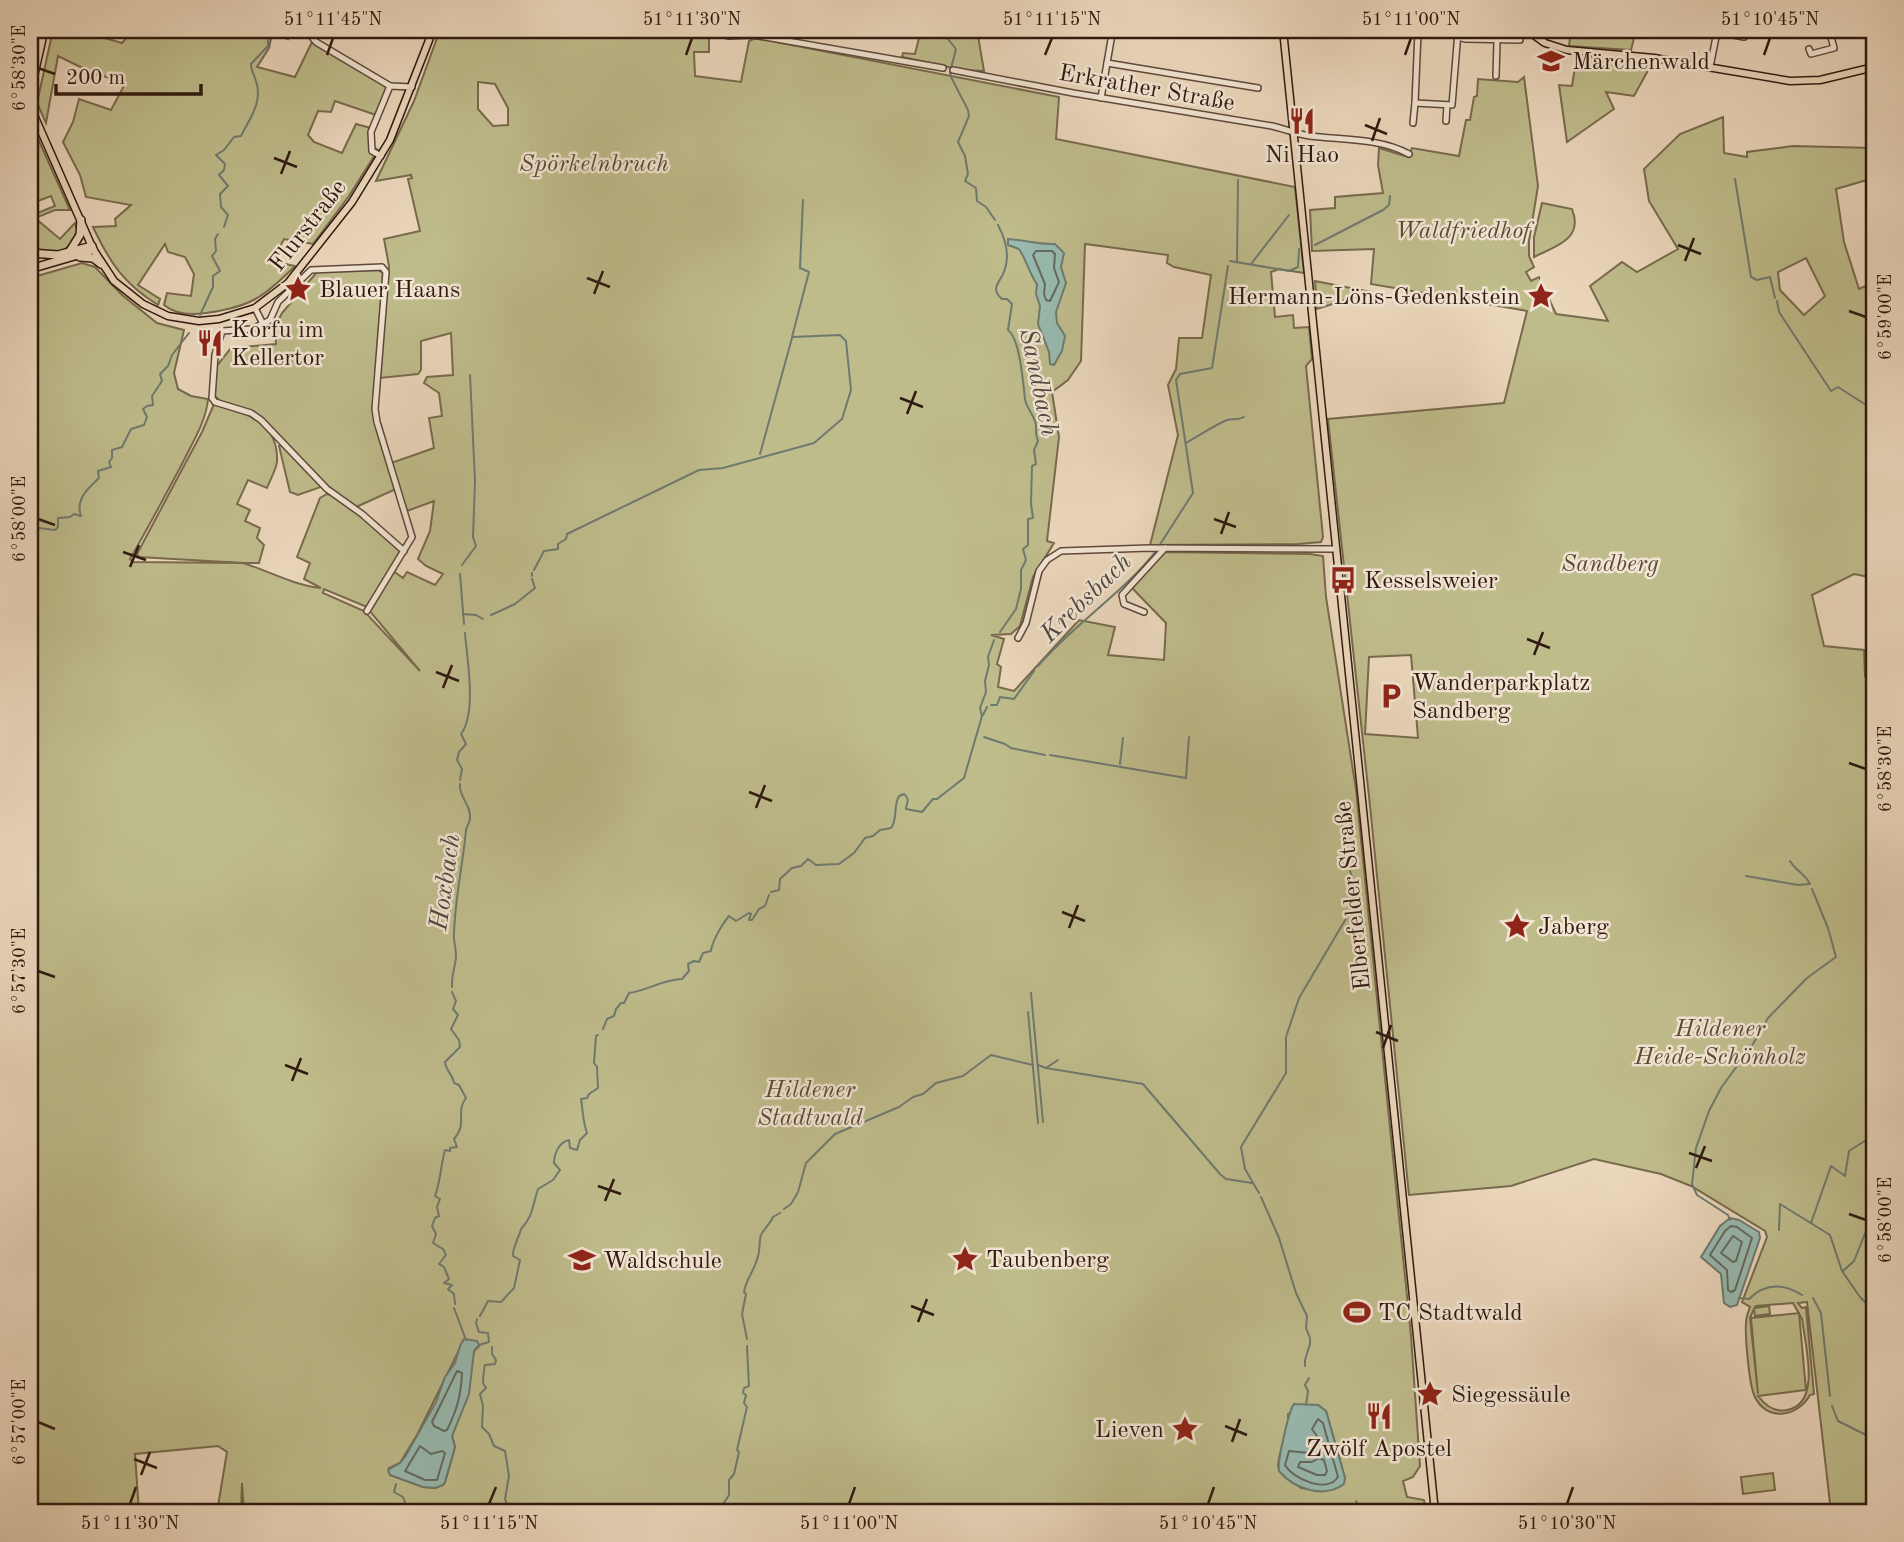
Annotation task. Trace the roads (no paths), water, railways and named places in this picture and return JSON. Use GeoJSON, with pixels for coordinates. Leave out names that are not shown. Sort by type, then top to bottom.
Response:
{"type":"FeatureCollection","features":[{"type":"Feature","properties":{"kind":"highway"},"geometry":{"type":"LineString","coordinates":[[30,36],[31,30]]}},
{"type":"Feature","properties":{"kind":"highway"},"geometry":{"type":"LineString","coordinates":[[30,92],[44,30]]}},
{"type":"Feature","properties":{"kind":"highway"},"geometry":{"type":"LineString","coordinates":[[70,255],[78,241],[81,220]]}},
{"type":"Feature","properties":{"kind":"highway"},"geometry":{"type":"LineString","coordinates":[[30,269],[93,247]]}},
{"type":"Feature","properties":{"kind":"highway"},"geometry":{"type":"LineString","coordinates":[[30,253],[87,257],[101,264]]}},
{"type":"Feature","properties":{"kind":"main road","name":"Flurstraße"},"geometry":{"type":"LineString","coordinates":[[30,106],[101,264],[114,281],[135,299],[168,316],[209,321],[255,308],[301,270],[352,202],[382,156],[433,30]]}},
{"type":"Feature","properties":{"kind":"main road","name":"Elberfelder Straße"},"geometry":{"type":"LineString","coordinates":[[1283,30],[1435,1512]]}},
{"type":"Feature","properties":{"kind":"main road"},"geometry":{"type":"LineString","coordinates":[[1527,30],[1545,43],[1567,50],[1654,58],[1775,79],[1820,80],[1874,67]]}},
{"type":"Feature","properties":{"kind":"street"},"geometry":{"type":"LineString","coordinates":[[313,30],[311,37],[316,42],[390,86],[412,87]]}},
{"type":"Feature","properties":{"kind":"street"},"geometry":{"type":"LineString","coordinates":[[707,30],[728,36],[753,33],[943,68]]}},
{"type":"Feature","properties":{"kind":"street"},"geometry":{"type":"LineString","coordinates":[[1096,30],[1224,30]]}},
{"type":"Feature","properties":{"kind":"street"},"geometry":{"type":"LineString","coordinates":[[1413,123],[1420,30]]}},
{"type":"Feature","properties":{"kind":"street"},"geometry":{"type":"LineString","coordinates":[[1415,103],[1447,106],[1454,103],[1458,37],[1456,30],[1443,30]]}},
{"type":"Feature","properties":{"kind":"street"},"geometry":{"type":"LineString","coordinates":[[1706,30],[1744,37]]}},
{"type":"Feature","properties":{"kind":"street"},"geometry":{"type":"LineString","coordinates":[[1808,49],[1811,54],[1834,48],[1829,30]]}},
{"type":"Feature","properties":{"kind":"street"},"geometry":{"type":"LineString","coordinates":[[1710,66],[1718,31]]}},
{"type":"Feature","properties":{"kind":"street"},"geometry":{"type":"LineString","coordinates":[[1101,98],[1115,32]]}},
{"type":"Feature","properties":{"kind":"street"},"geometry":{"type":"LineString","coordinates":[[1458,37],[1497,41],[1520,40]]}},
{"type":"Feature","properties":{"kind":"street"},"geometry":{"type":"LineString","coordinates":[[1496,76],[1497,41]]}},
{"type":"Feature","properties":{"kind":"street"},"geometry":{"type":"LineString","coordinates":[[1107,63],[1258,88]]}},
{"type":"Feature","properties":{"kind":"street","name":"Erkrather Straße"},"geometry":{"type":"LineString","coordinates":[[953,70],[1272,126],[1304,135],[1377,144],[1409,154]]}},
{"type":"Feature","properties":{"kind":"street"},"geometry":{"type":"LineString","coordinates":[[382,156],[372,151],[371,132],[390,86]]}},
{"type":"Feature","properties":{"kind":"street"},"geometry":{"type":"LineString","coordinates":[[1446,121],[1447,106]]}},
{"type":"Feature","properties":{"kind":"street"},"geometry":{"type":"LineString","coordinates":[[367,611],[404,551],[412,537],[375,409],[384,268],[310,270],[278,302],[270,320],[251,329],[222,331],[215,355],[212,398],[215,402],[251,412],[327,489],[362,514],[404,551]]}},
{"type":"Feature","properties":{"kind":"street"},"geometry":{"type":"LineString","coordinates":[[255,308],[264,324]]}},
{"type":"Feature","properties":{"kind":"street"},"geometry":{"type":"LineString","coordinates":[[1144,611],[1124,604],[1122,595],[1166,548]]}},
{"type":"Feature","properties":{"kind":"street"},"geometry":{"type":"LineString","coordinates":[[1018,638],[1026,623],[1039,571],[1053,556],[1070,549],[1336,549]]}},
{"type":"Feature","properties":{"kind":"water"},"geometry":{"type":"Polygon","coordinates":[[[1008,239],[1055,244],[1064,253],[1061,267],[1066,283],[1056,312],[1057,323],[1065,336],[1062,351],[1054,365],[1050,364],[1049,352],[1038,324],[1040,306],[1036,294],[1037,284],[1019,249],[1008,245],[1008,239]]]}},
{"type":"Feature","properties":{"kind":"water"},"geometry":{"type":"Polygon","coordinates":[[[1730,1218],[1739,1220],[1759,1232],[1760,1238],[1737,1305],[1730,1307],[1724,1303],[1721,1274],[1701,1257],[1720,1226],[1730,1218]]]}},
{"type":"Feature","properties":{"kind":"water"},"geometry":{"type":"Polygon","coordinates":[[[464,1339],[477,1341],[479,1345],[474,1351],[469,1394],[452,1436],[455,1447],[445,1482],[435,1488],[423,1487],[390,1475],[388,1470],[405,1457],[436,1402],[464,1339]]]}},
{"type":"Feature","properties":{"kind":"water"},"geometry":{"type":"Polygon","coordinates":[[[1294,1404],[1318,1405],[1326,1411],[1345,1478],[1344,1484],[1328,1491],[1310,1490],[1293,1483],[1279,1471],[1284,1436],[1294,1404]]]}},
{"type":"Feature","properties":{"kind":"waterway"},"geometry":{"type":"LineString","coordinates":[[224,227],[228,215],[221,207],[220,194],[228,186],[219,175],[225,164],[216,155],[224,150],[234,137],[241,136],[257,103],[258,89],[251,64],[268,46],[268,30]]}},
{"type":"Feature","properties":{"kind":"waterway","name":"Sandbach"},"geometry":{"type":"LineString","coordinates":[[948,30],[948,39],[956,49],[951,77],[969,116],[958,142],[965,156],[968,174],[965,181],[976,188],[977,201],[986,207],[995,220]]}},
{"type":"Feature","properties":{"kind":"waterway"},"geometry":{"type":"LineString","coordinates":[[1735,179],[1751,277],[1757,280],[1770,277],[1775,298]]}},
{"type":"Feature","properties":{"kind":"waterway"},"geometry":{"type":"LineString","coordinates":[[1237,262],[1238,180]]}},
{"type":"Feature","properties":{"kind":"waterway","name":"Krebsbach"},"geometry":{"type":"LineString","coordinates":[[1315,245],[1383,210],[1389,205],[1390,196]]}},
{"type":"Feature","properties":{"kind":"waterway"},"geometry":{"type":"LineString","coordinates":[[534,570],[544,551],[558,549],[558,544],[566,539],[567,534],[699,470],[723,468],[814,443],[842,419],[851,390],[846,341],[840,335],[792,337],[809,272],[800,268],[803,200]]}},
{"type":"Feature","properties":{"kind":"waterway"},"geometry":{"type":"LineString","coordinates":[[1251,264],[1289,215]]}},
{"type":"Feature","properties":{"kind":"waterway","name":"Sandbach"},"geometry":{"type":"LineString","coordinates":[[998,225],[1007,255],[996,291],[1002,299],[1007,299],[1012,304],[1008,330],[1018,351],[1026,402],[1035,422],[1038,441],[1034,450],[1036,464],[1032,466],[1033,518],[1028,519],[1028,545],[1023,549],[1026,560],[1021,570],[1021,589],[1016,609],[1000,632]]}},
{"type":"Feature","properties":{"kind":"waterway"},"geometry":{"type":"LineString","coordinates":[[200,315],[213,287],[213,276],[220,271],[212,256],[216,251],[215,239],[218,234]]}},
{"type":"Feature","properties":{"kind":"waterway","name":"Krebsbach"},"geometry":{"type":"LineString","coordinates":[[1230,261],[1289,271],[1298,267],[1299,249]]}},
{"type":"Feature","properties":{"kind":"waterway","name":"Krebsbach"},"geometry":{"type":"LineString","coordinates":[[1159,546],[1193,493],[1176,380],[1180,374],[1212,368],[1228,266]]}},
{"type":"Feature","properties":{"kind":"waterway"},"geometry":{"type":"LineString","coordinates":[[1777,301],[1779,312],[1831,391],[1838,387],[1874,410]]}},
{"type":"Feature","properties":{"kind":"waterway"},"geometry":{"type":"LineString","coordinates":[[30,535],[39,528],[55,530],[58,527],[58,518],[74,514],[81,516],[81,500],[99,478],[98,471],[111,467],[109,462],[112,450],[122,447],[131,429],[144,425],[147,417],[143,409],[153,405],[152,396],[162,381],[160,374],[189,333]]}},
{"type":"Feature","properties":{"kind":"waterway"},"geometry":{"type":"LineString","coordinates":[[760,454],[792,338]]}},
{"type":"Feature","properties":{"kind":"waterway","name":"Hoxbach"},"geometry":{"type":"LineString","coordinates":[[462,565],[476,546],[473,537],[475,481],[470,375]]}},
{"type":"Feature","properties":{"kind":"waterway"},"geometry":{"type":"LineString","coordinates":[[1186,443],[1227,420],[1244,417]]}},
{"type":"Feature","properties":{"kind":"waterway","name":"Krebsbach"},"geometry":{"type":"LineString","coordinates":[[1038,666],[1067,636],[1128,582],[1156,551]]}},
{"type":"Feature","properties":{"kind":"waterway","name":"Hoxbach"},"geometry":{"type":"LineString","coordinates":[[460,574],[464,624]]}},
{"type":"Feature","properties":{"kind":"waterway"},"geometry":{"type":"LineString","coordinates":[[491,615],[515,604],[535,588],[532,579]]}},
{"type":"Feature","properties":{"kind":"waterway"},"geometry":{"type":"LineString","coordinates":[[463,614],[476,615],[483,619]]}},
{"type":"Feature","properties":{"kind":"waterway","name":"Hoxbach"},"geometry":{"type":"LineString","coordinates":[[460,780],[462,769],[457,760],[459,752],[466,744],[461,734],[466,725],[470,700],[465,633]]}},
{"type":"Feature","properties":{"kind":"waterway","name":"Sandbach"},"geometry":{"type":"LineString","coordinates":[[771,892],[779,890],[780,879],[792,868],[801,866],[808,859],[816,865],[839,864],[854,853],[865,838],[891,828],[899,796],[904,794],[907,798],[906,809],[922,812],[933,799],[937,799],[964,778],[982,716],[980,708],[986,692],[988,657],[994,640]]}},
{"type":"Feature","properties":{"kind":"waterway","name":"Krebsbach"},"geometry":{"type":"LineString","coordinates":[[991,705],[997,705],[1000,697],[1014,699],[1034,671]]}},
{"type":"Feature","properties":{"kind":"waterway","name":"Krebsbach"},"geometry":{"type":"LineString","coordinates":[[983,715],[987,707]]}},
{"type":"Feature","properties":{"kind":"waterway"},"geometry":{"type":"LineString","coordinates":[[984,737],[1011,748],[1045,755]]}},
{"type":"Feature","properties":{"kind":"waterway"},"geometry":{"type":"LineString","coordinates":[[1050,755],[1186,778],[1189,737]]}},
{"type":"Feature","properties":{"kind":"waterway"},"geometry":{"type":"LineString","coordinates":[[1120,764],[1123,738]]}},
{"type":"Feature","properties":{"kind":"waterway","name":"Hoxbach"},"geometry":{"type":"LineString","coordinates":[[452,987],[456,955],[456,907],[466,830],[470,819],[460,784]]}},
{"type":"Feature","properties":{"kind":"waterway"},"geometry":{"type":"LineString","coordinates":[[1259,1193],[1245,1169],[1241,1147],[1286,1073],[1286,1037],[1299,998],[1357,900],[1344,845],[1345,812]]}},
{"type":"Feature","properties":{"kind":"waterway"},"geometry":{"type":"LineString","coordinates":[[1746,876],[1798,885],[1810,884],[1790,861]]}},
{"type":"Feature","properties":{"kind":"waterway"},"geometry":{"type":"LineString","coordinates":[[1730,1220],[1728,1215],[1697,1195],[1692,1184],[1696,1148],[1709,1111],[1721,1088],[1768,1018],[1807,978],[1836,957],[1828,928],[1812,889]]}},
{"type":"Feature","properties":{"kind":"waterway","name":"Sandbach"},"geometry":{"type":"LineString","coordinates":[[603,1029],[607,1019],[614,1016],[616,1009],[624,1003],[629,993],[682,979],[689,971],[688,964],[699,962],[703,953],[711,951],[718,932],[729,916],[736,921],[749,913],[749,920],[752,920],[759,909],[765,906],[769,895]]}},
{"type":"Feature","properties":{"kind":"waterway","name":"Hoxbach"},"geometry":{"type":"LineString","coordinates":[[452,992],[456,1001],[453,1009],[458,1015],[451,1029],[459,1040],[460,1047],[445,1062],[454,1083],[459,1085],[466,1098],[461,1108],[460,1128],[454,1139],[457,1147],[450,1148],[450,1151],[445,1150],[435,1196],[440,1199],[437,1207],[439,1216],[435,1218],[432,1226],[436,1234],[433,1243],[443,1249],[446,1255],[439,1264],[444,1267],[449,1279],[444,1283],[452,1285],[448,1289],[454,1294],[455,1304]]}},
{"type":"Feature","properties":{"kind":"waterway"},"geometry":{"type":"LineString","coordinates":[[1031,993],[1043,1122]]}},
{"type":"Feature","properties":{"kind":"waterway"},"geometry":{"type":"LineString","coordinates":[[1028,1012],[1038,1123]]}},
{"type":"Feature","properties":{"kind":"waterway","name":"Sandbach"},"geometry":{"type":"LineString","coordinates":[[480,1316],[488,1301],[501,1302],[514,1288],[520,1260],[513,1256],[515,1246],[521,1229],[531,1215],[538,1189],[553,1180],[560,1170],[554,1163],[558,1149],[562,1143],[569,1140],[570,1148],[577,1150],[580,1140],[587,1133],[581,1099],[587,1098],[598,1088],[597,1067],[594,1063],[598,1035]]}},
{"type":"Feature","properties":{"kind":"waterway"},"geometry":{"type":"LineString","coordinates":[[784,1209],[791,1204],[798,1192],[806,1163],[835,1134],[899,1107],[913,1097],[923,1094],[936,1083],[963,1076],[991,1055],[1033,1065]]}},
{"type":"Feature","properties":{"kind":"waterway"},"geometry":{"type":"LineString","coordinates":[[1038,1065],[1046,1068],[1058,1060]]}},
{"type":"Feature","properties":{"kind":"waterway"},"geometry":{"type":"LineString","coordinates":[[1046,1068],[1143,1084],[1220,1174],[1226,1179],[1252,1183]]}},
{"type":"Feature","properties":{"kind":"waterway"},"geometry":{"type":"LineString","coordinates":[[1811,1223],[1831,1166],[1845,1176],[1849,1151],[1874,1135]]}},
{"type":"Feature","properties":{"kind":"waterway"},"geometry":{"type":"LineString","coordinates":[[1261,1197],[1307,1316],[1306,1328],[1310,1344],[1305,1366]]}},
{"type":"Feature","properties":{"kind":"waterway"},"geometry":{"type":"LineString","coordinates":[[1779,1230],[1780,1204],[1830,1235],[1842,1271],[1860,1297],[1874,1311]]}},
{"type":"Feature","properties":{"kind":"waterway"},"geometry":{"type":"LineString","coordinates":[[1843,1271],[1854,1261],[1874,1211]]}},
{"type":"Feature","properties":{"kind":"waterway"},"geometry":{"type":"LineString","coordinates":[[747,1339],[742,1314],[745,1287],[757,1261],[761,1235],[773,1217],[780,1213]]}},
{"type":"Feature","properties":{"kind":"waterway"},"geometry":{"type":"LineString","coordinates":[[1739,1298],[1749,1299],[1761,1290],[1774,1286],[1788,1288],[1802,1295]]}},
{"type":"Feature","properties":{"kind":"waterway"},"geometry":{"type":"LineString","coordinates":[[1813,1298],[1821,1313],[1830,1396]]}},
{"type":"Feature","properties":{"kind":"waterway","name":"Hoxbach"},"geometry":{"type":"LineString","coordinates":[[454,1308],[466,1340]]}},
{"type":"Feature","properties":{"kind":"waterway","name":"Sandbach"},"geometry":{"type":"LineString","coordinates":[[477,1319],[479,1332],[488,1333],[489,1342],[479,1345]]}},
{"type":"Feature","properties":{"kind":"waterway"},"geometry":{"type":"LineString","coordinates":[[718,1512],[729,1495],[729,1480],[734,1474],[747,1407],[744,1403],[746,1395],[743,1393],[744,1388],[749,1386],[747,1346]]}},
{"type":"Feature","properties":{"kind":"waterway","name":"Sandbach"},"geometry":{"type":"LineString","coordinates":[[492,1347],[495,1364],[485,1365],[483,1383],[486,1388],[480,1394],[483,1406],[482,1427],[489,1434],[494,1446],[505,1451],[509,1476],[505,1499],[510,1512]]}},
{"type":"Feature","properties":{"kind":"waterway"},"geometry":{"type":"LineString","coordinates":[[1306,1405],[1308,1391],[1305,1385],[1309,1378]]}},
{"type":"Feature","properties":{"kind":"waterway"},"geometry":{"type":"LineString","coordinates":[[1832,1406],[1838,1421],[1870,1437]]}},
{"type":"Feature","properties":{"kind":"waterway","name":"Hoxbach"},"geometry":{"type":"LineString","coordinates":[[396,1484],[394,1492],[403,1497],[405,1502],[402,1512]]}},
{"type":"Feature","properties":{"kind":"waterway"},"geometry":{"type":"LineString","coordinates":[[1356,1501],[1361,1512]]}},
{"type":"Feature","properties":{"kind":"place","name":"Märchenwald"},"geometry":{"type":"Point","coordinates":[1551,61]}},
{"type":"Feature","properties":{"kind":"place","name":"Ni Hao"},"geometry":{"type":"Point","coordinates":[1302,121]}},
{"type":"Feature","properties":{"kind":"place","name":"Blauer Haans"},"geometry":{"type":"Point","coordinates":[298,289]}},
{"type":"Feature","properties":{"kind":"place","name":"Hermann-Löns-Gedenkstein"},"geometry":{"type":"Point","coordinates":[1541,296]}},
{"type":"Feature","properties":{"kind":"place","name":"Korfu im Kellertor"},"geometry":{"type":"Point","coordinates":[210,343]}},
{"type":"Feature","properties":{"kind":"place","name":"Kesselsweier"},"geometry":{"type":"Point","coordinates":[1343,580]}},
{"type":"Feature","properties":{"kind":"place","name":"Wanderparkplatz Sandberg"},"geometry":{"type":"Point","coordinates":[1391,696]}},
{"type":"Feature","properties":{"kind":"place","name":"Jaberg"},"geometry":{"type":"Point","coordinates":[1517,926]}},
{"type":"Feature","properties":{"kind":"place","name":"Taubenberg"},"geometry":{"type":"Point","coordinates":[965,1259]}},
{"type":"Feature","properties":{"kind":"place","name":"Waldschule"},"geometry":{"type":"Point","coordinates":[582,1260]}},
{"type":"Feature","properties":{"kind":"place","name":"TC Stadtwald"},"geometry":{"type":"Point","coordinates":[1357,1312]}},
{"type":"Feature","properties":{"kind":"place","name":"Siegessäule"},"geometry":{"type":"Point","coordinates":[1430,1394]}},
{"type":"Feature","properties":{"kind":"place","name":"Zwölf Apostel"},"geometry":{"type":"Point","coordinates":[1379,1416]}},
{"type":"Feature","properties":{"kind":"place","name":"Lieven"},"geometry":{"type":"Point","coordinates":[1185,1429]}},
{"type":"Feature","properties":{"kind":"park label","name":"Spörkelnbruch"},"geometry":{"type":"Point","coordinates":[594,163]}},
{"type":"Feature","properties":{"kind":"park label","name":"Waldfriedhof"},"geometry":{"type":"Point","coordinates":[1463,230]}},
{"type":"Feature","properties":{"kind":"park label","name":"Sandberg"},"geometry":{"type":"Point","coordinates":[1610,563]}},
{"type":"Feature","properties":{"kind":"park label","name":"Hildener Heide-Schönholz"},"geometry":{"type":"Point","coordinates":[1720,1042]}},
{"type":"Feature","properties":{"kind":"park label","name":"Hildener Stadtwald"},"geometry":{"type":"Point","coordinates":[810,1103]}}]}
